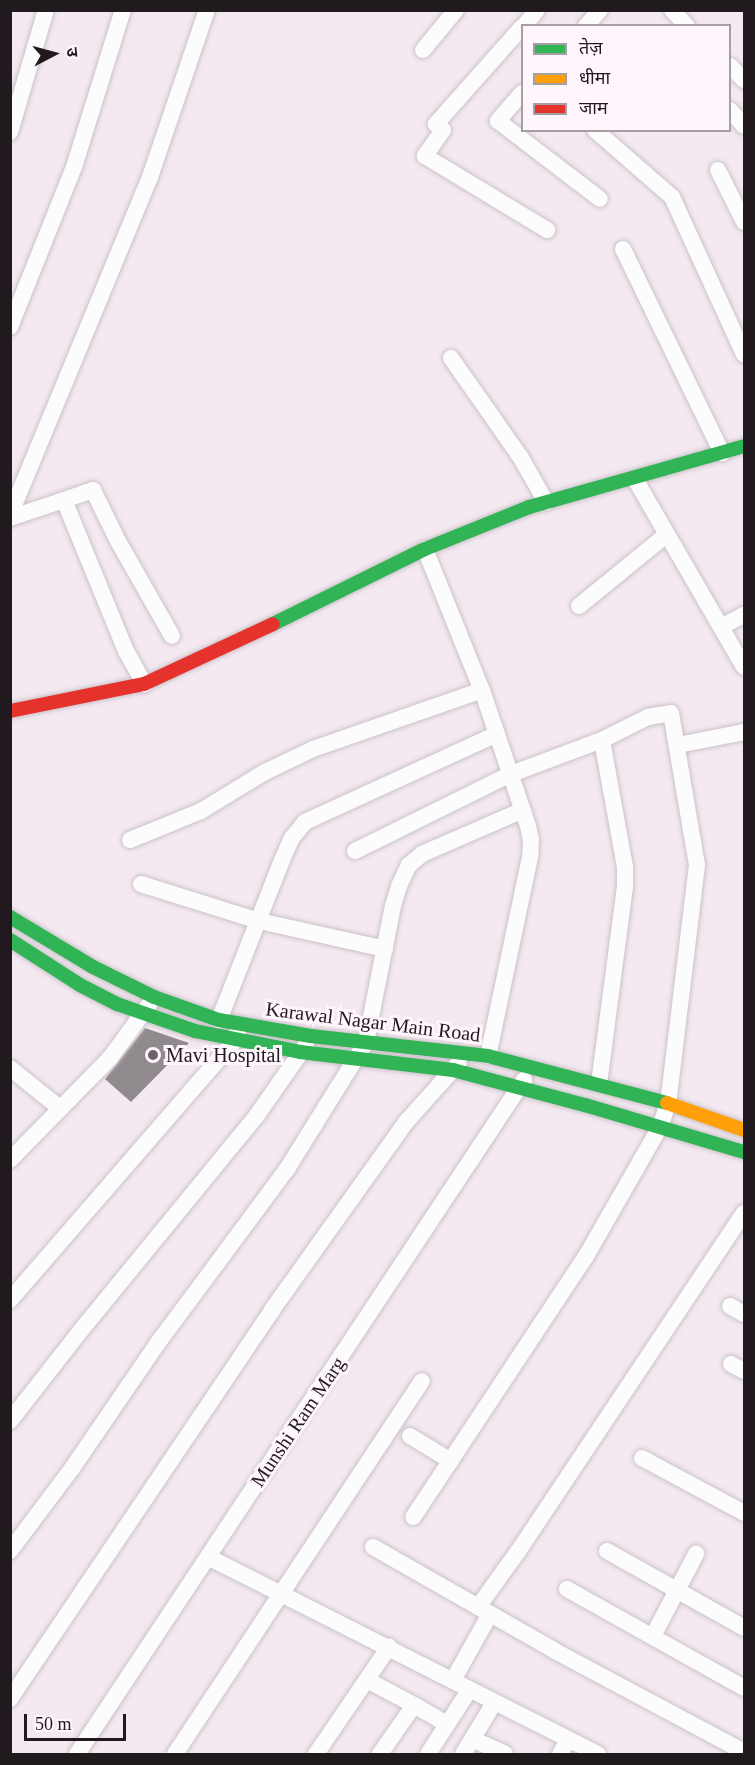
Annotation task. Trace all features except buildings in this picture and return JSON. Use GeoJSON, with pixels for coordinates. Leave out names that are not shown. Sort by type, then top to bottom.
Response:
{"type":"FeatureCollection","features":[{"type":"Feature","properties":{"kind":"street"},"geometry":{"type":"LineString","coordinates":[[10,132],[46,10]]}},
{"type":"Feature","properties":{"kind":"street"},"geometry":{"type":"LineString","coordinates":[[10,327],[74,167],[123,10]]}},
{"type":"Feature","properties":{"kind":"street"},"geometry":{"type":"LineString","coordinates":[[10,516],[150,177],[207,10]]}},
{"type":"Feature","properties":{"kind":"street"},"geometry":{"type":"LineString","coordinates":[[423,50],[456,10]]}},
{"type":"Feature","properties":{"kind":"street"},"geometry":{"type":"LineString","coordinates":[[525,24],[537,10]]}},
{"type":"Feature","properties":{"kind":"street"},"geometry":{"type":"LineString","coordinates":[[588,24],[600,10]]}},
{"type":"Feature","properties":{"kind":"street"},"geometry":{"type":"LineString","coordinates":[[672,10],[685,24]]}},
{"type":"Feature","properties":{"kind":"street"},"geometry":{"type":"LineString","coordinates":[[521,28],[436,124],[443,130],[425,156],[547,230]]}},
{"type":"Feature","properties":{"kind":"street"},"geometry":{"type":"LineString","coordinates":[[731,68],[744,80]]}},
{"type":"Feature","properties":{"kind":"street"},"geometry":{"type":"LineString","coordinates":[[521,94],[498,121],[600,199]]}},
{"type":"Feature","properties":{"kind":"street"},"geometry":{"type":"LineString","coordinates":[[731,112],[744,126]]}},
{"type":"Feature","properties":{"kind":"street"},"geometry":{"type":"LineString","coordinates":[[601,132],[672,197],[744,354]]}},
{"type":"Feature","properties":{"kind":"street"},"geometry":{"type":"LineString","coordinates":[[718,170],[744,222]]}},
{"type":"Feature","properties":{"kind":"street"},"geometry":{"type":"LineString","coordinates":[[623,249],[722,453]]}},
{"type":"Feature","properties":{"kind":"street"},"geometry":{"type":"LineString","coordinates":[[451,358],[521,458],[546,502]]}},
{"type":"Feature","properties":{"kind":"street"},"geometry":{"type":"LineString","coordinates":[[10,711],[144,684],[207,657],[425,549],[546,502],[635,479],[744,446]]}},
{"type":"Feature","properties":{"kind":"street"},"geometry":{"type":"LineString","coordinates":[[635,479],[744,667]]}},
{"type":"Feature","properties":{"kind":"street"},"geometry":{"type":"LineString","coordinates":[[10,516],[93,490],[118,541],[172,636]]}},
{"type":"Feature","properties":{"kind":"street"},"geometry":{"type":"LineString","coordinates":[[64,500],[126,651],[144,684]]}},
{"type":"Feature","properties":{"kind":"street"},"geometry":{"type":"LineString","coordinates":[[579,606],[666,536]]}},
{"type":"Feature","properties":{"kind":"street"},"geometry":{"type":"LineString","coordinates":[[425,549],[482,690],[531,840],[530,857],[488,1056]]}},
{"type":"Feature","properties":{"kind":"street"},"geometry":{"type":"LineString","coordinates":[[721,627],[744,615]]}},
{"type":"Feature","properties":{"kind":"street"},"geometry":{"type":"LineString","coordinates":[[130,840],[201,811],[265,772],[313,749],[482,690]]}},
{"type":"Feature","properties":{"kind":"street"},"geometry":{"type":"LineString","coordinates":[[355,851],[511,774],[602,740],[648,717],[671,713],[698,865],[668,1103],[660,1126],[586,1256],[413,1517]]}},
{"type":"Feature","properties":{"kind":"street"},"geometry":{"type":"LineString","coordinates":[[678,745],[744,732]]}},
{"type":"Feature","properties":{"kind":"street"},"geometry":{"type":"LineString","coordinates":[[219,1020],[282,860],[292,838],[305,822],[497,734]]}},
{"type":"Feature","properties":{"kind":"street"},"geometry":{"type":"LineString","coordinates":[[599,1083],[625,887],[625,867],[602,740]]}},
{"type":"Feature","properties":{"kind":"street"},"geometry":{"type":"LineString","coordinates":[[10,1551],[73,1467],[160,1340],[287,1169],[366,1042],[399,886],[409,865],[422,854],[523,810]]}},
{"type":"Feature","properties":{"kind":"street"},"geometry":{"type":"LineString","coordinates":[[141,884],[259,921],[385,949]]}},
{"type":"Feature","properties":{"kind":"street","name":"Karawal Nagar Main Road"},"geometry":{"type":"LineString","coordinates":[[10,917],[93,967],[154,997],[219,1020],[311,1036],[488,1056],[531,1069],[599,1083],[668,1103],[744,1131]]}},
{"type":"Feature","properties":{"kind":"street","name":"Karawal Nagar Main Road"},"geometry":{"type":"LineString","coordinates":[[10,940],[80,985],[117,1004],[234,1041],[300,1052],[453,1070],[660,1126],[744,1152]]}},
{"type":"Feature","properties":{"kind":"street"},"geometry":{"type":"LineString","coordinates":[[10,1160],[110,1058],[154,997]]}},
{"type":"Feature","properties":{"kind":"street"},"geometry":{"type":"LineString","coordinates":[[10,1300],[234,1041],[241,1024]]}},
{"type":"Feature","properties":{"kind":"street"},"geometry":{"type":"LineString","coordinates":[[10,1421],[119,1283],[257,1115],[311,1036]]}},
{"type":"Feature","properties":{"kind":"street"},"geometry":{"type":"LineString","coordinates":[[10,1699],[272,1310],[406,1122],[468,1054]]}},
{"type":"Feature","properties":{"kind":"street"},"geometry":{"type":"LineString","coordinates":[[10,1068],[61,1109]]}},
{"type":"Feature","properties":{"kind":"street","name":"Munshi Ram Marg"},"geometry":{"type":"LineString","coordinates":[[77,1755],[531,1069]]}},
{"type":"Feature","properties":{"kind":"street"},"geometry":{"type":"LineString","coordinates":[[453,1680],[484,1610],[519,1550],[744,1213]]}},
{"type":"Feature","properties":{"kind":"street"},"geometry":{"type":"LineString","coordinates":[[175,1755],[283,1595],[422,1381]]}},
{"type":"Feature","properties":{"kind":"street"},"geometry":{"type":"LineString","coordinates":[[410,1436],[451,1461]]}},
{"type":"Feature","properties":{"kind":"street"},"geometry":{"type":"LineString","coordinates":[[642,1458],[744,1513]]}},
{"type":"Feature","properties":{"kind":"street"},"geometry":{"type":"LineString","coordinates":[[373,1546],[484,1610],[744,1752]]}},
{"type":"Feature","properties":{"kind":"street"},"geometry":{"type":"LineString","coordinates":[[607,1551],[744,1628]]}},
{"type":"Feature","properties":{"kind":"street"},"geometry":{"type":"LineString","coordinates":[[653,1636],[696,1554]]}},
{"type":"Feature","properties":{"kind":"street"},"geometry":{"type":"LineString","coordinates":[[208,1557],[470,1689],[564,1747],[598,1755]]}},
{"type":"Feature","properties":{"kind":"street"},"geometry":{"type":"LineString","coordinates":[[567,1589],[744,1688]]}},
{"type":"Feature","properties":{"kind":"street"},"geometry":{"type":"LineString","coordinates":[[316,1755],[389,1647]]}},
{"type":"Feature","properties":{"kind":"street"},"geometry":{"type":"LineString","coordinates":[[367,1680],[447,1724]]}},
{"type":"Feature","properties":{"kind":"street"},"geometry":{"type":"LineString","coordinates":[[428,1755],[470,1689]]}},
{"type":"Feature","properties":{"kind":"street"},"geometry":{"type":"LineString","coordinates":[[464,1755],[494,1703]]}},
{"type":"Feature","properties":{"kind":"street"},"geometry":{"type":"LineString","coordinates":[[380,1755],[414,1706]]}},
{"type":"Feature","properties":{"kind":"street"},"geometry":{"type":"LineString","coordinates":[[472,1739],[505,1755]]}},
{"type":"Feature","properties":{"kind":"traffic: fast"},"geometry":{"type":"LineString","coordinates":[[273,624],[425,549],[529,507],[744,446]]}},
{"type":"Feature","properties":{"kind":"traffic: fast"},"geometry":{"type":"LineString","coordinates":[[10,917],[93,967],[154,997],[219,1020],[311,1036],[488,1056],[667,1103]]}},
{"type":"Feature","properties":{"kind":"traffic: fast"},"geometry":{"type":"LineString","coordinates":[[10,940],[80,985],[117,1004],[195,1031],[300,1052],[453,1070],[585,1105],[744,1152]]}},
{"type":"Feature","properties":{"kind":"traffic: slow"},"geometry":{"type":"LineString","coordinates":[[667,1103],[744,1130]]}},
{"type":"Feature","properties":{"kind":"traffic: jam"},"geometry":{"type":"LineString","coordinates":[[10,711],[144,684],[273,624]]}},
{"type":"Feature","properties":{"kind":"place","name":"Mavi Hospital"},"geometry":{"type":"Point","coordinates":[153,1055]}}]}
